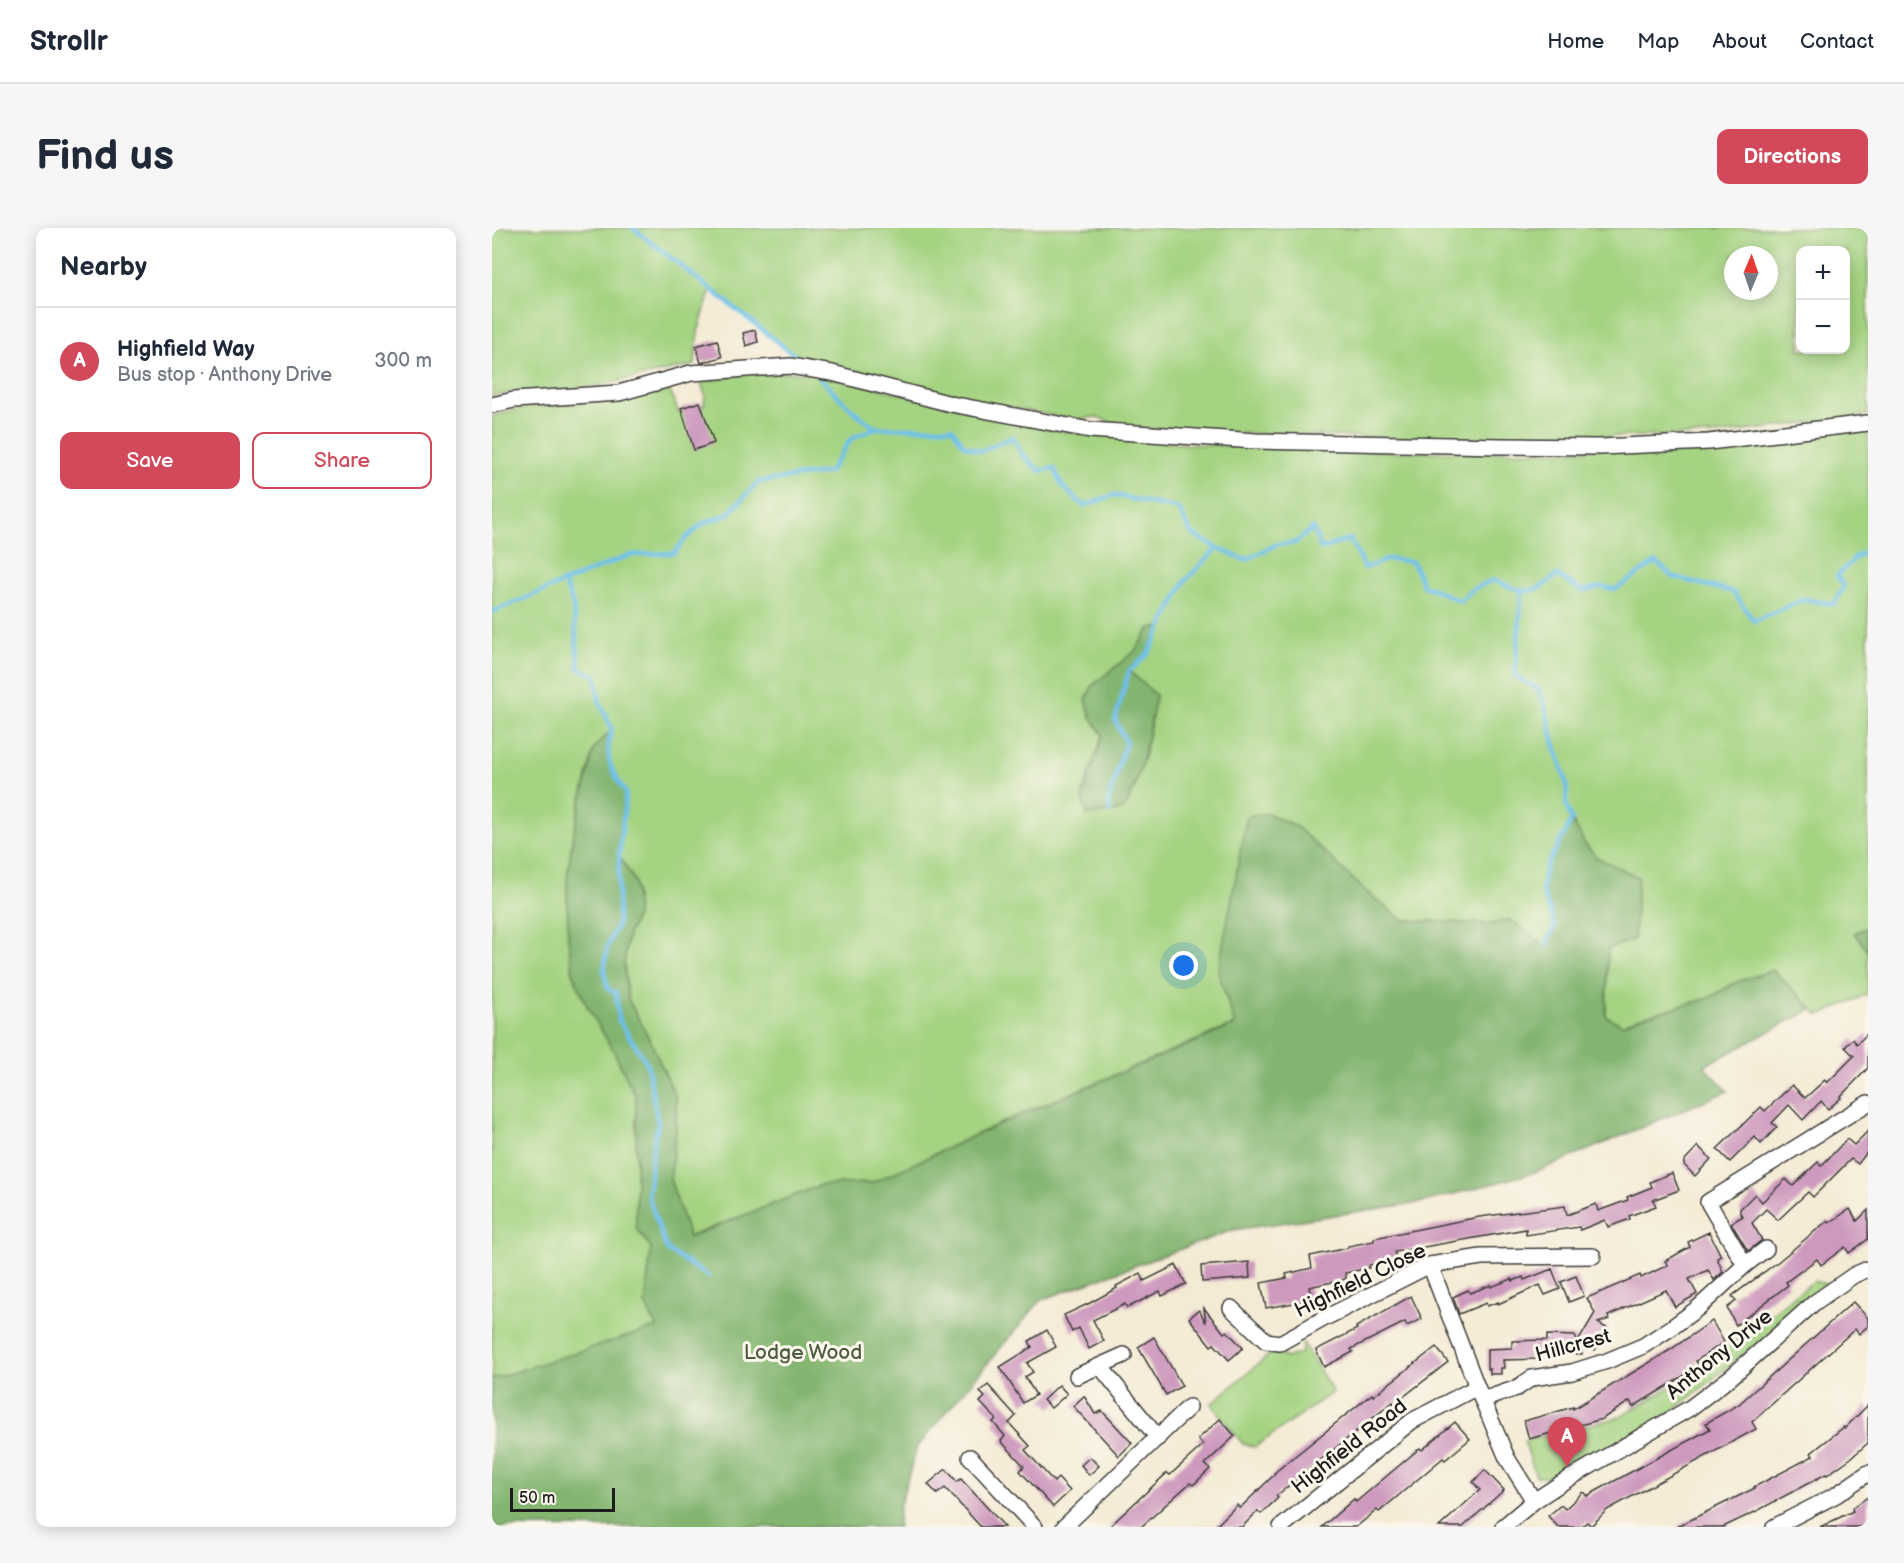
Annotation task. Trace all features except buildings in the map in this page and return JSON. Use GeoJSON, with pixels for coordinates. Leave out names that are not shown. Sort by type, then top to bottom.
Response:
{"type":"FeatureCollection","features":[{"type":"Feature","properties":{"kind":"street"},"geometry":{"type":"LineString","coordinates":[[492,405],[514,400],[619,393],[691,373],[790,366],[832,373],[951,404],[1090,430],[1256,441],[1600,447],[1709,442],[1868,423]]}},
{"type":"Feature","properties":{"kind":"street"},"geometry":{"type":"LineString","coordinates":[[1744,1265],[1708,1202],[1868,1103]]}},
{"type":"Feature","properties":{"kind":"street","name":"Hillcrest"},"geometry":{"type":"LineString","coordinates":[[1480,1394],[1517,1388],[1532,1378],[1572,1372],[1643,1346],[1698,1308],[1744,1265],[1766,1249]]}},
{"type":"Feature","properties":{"kind":"street","name":"Highfield Close"},"geometry":{"type":"LineString","coordinates":[[1232,1308],[1266,1341],[1280,1343],[1430,1265],[1481,1257],[1593,1256]]}},
{"type":"Feature","properties":{"kind":"street"},"geometry":{"type":"LineString","coordinates":[[1430,1265],[1507,1458],[1534,1501]]}},
{"type":"Feature","properties":{"kind":"street","name":"Anthony Drive"},"geometry":{"type":"LineString","coordinates":[[1503,1527],[1534,1501],[1563,1482],[1690,1408],[1731,1377],[1814,1303],[1854,1275],[1868,1269]]}},
{"type":"Feature","properties":{"kind":"street"},"geometry":{"type":"LineString","coordinates":[[1077,1376],[1124,1355]]}},
{"type":"Feature","properties":{"kind":"street"},"geometry":{"type":"LineString","coordinates":[[1100,1366],[1158,1438]]}},
{"type":"Feature","properties":{"kind":"street","name":"Highfield Road"},"geometry":{"type":"LineString","coordinates":[[1281,1527],[1412,1421],[1480,1394]]}},
{"type":"Feature","properties":{"kind":"street"},"geometry":{"type":"LineString","coordinates":[[1064,1527],[1189,1407]]}},
{"type":"Feature","properties":{"kind":"street"},"geometry":{"type":"LineString","coordinates":[[970,1457],[1035,1527]]}},
{"type":"Feature","properties":{"kind":"street"},"geometry":{"type":"LineString","coordinates":[[1774,1527],[1836,1495],[1868,1473]]}},
{"type":"Feature","properties":{"kind":"green space"},"geometry":{"type":"Polygon","coordinates":[[[492,228],[1868,228],[1868,415],[1714,435],[1419,439],[1156,430],[1121,426],[1096,417],[1074,420],[803,362],[711,289],[698,332],[695,365],[581,389],[514,392],[492,396],[492,228]]]}},
{"type":"Feature","properties":{"kind":"green space"},"geometry":{"type":"Polygon","coordinates":[[[768,372],[815,373],[1053,430],[1185,444],[1405,452],[1569,451],[1868,428],[1868,927],[1854,933],[1868,951],[1868,994],[1819,1015],[1773,970],[1737,982],[1709,998],[1641,1017],[1622,1025],[1606,1016],[1608,948],[1638,877],[1596,857],[1585,844],[1572,821],[1546,867],[1542,890],[1555,926],[1545,945],[1510,920],[1491,924],[1402,920],[1368,893],[1218,972],[1235,1024],[1008,1120],[872,1183],[821,1185],[688,1237],[670,1179],[676,1130],[676,1098],[651,1042],[628,999],[624,964],[628,933],[637,916],[635,882],[619,855],[626,793],[612,773],[607,745],[611,731],[594,748],[573,835],[567,880],[568,938],[573,973],[586,1004],[613,1050],[636,1097],[637,1154],[651,1248],[645,1304],[657,1328],[492,1379],[492,416],[525,407],[579,403],[670,391],[679,413],[704,405],[705,394],[701,383],[736,375],[768,372]],[[1150,628],[1135,651],[1092,686],[1103,735],[1082,796],[1134,790],[1144,758],[1156,695],[1129,671],[1148,654],[1150,628]]]}},
{"type":"Feature","properties":{"kind":"green space"},"geometry":{"type":"Polygon","coordinates":[[[1163,627],[1148,654],[1129,671],[1156,695],[1144,754],[1131,796],[1124,810],[1087,815],[1082,796],[1103,735],[1091,717],[1086,700],[1092,686],[1135,651],[1150,628],[1163,627]]]}},
{"type":"Feature","properties":{"kind":"green space","name":"Lodge Wood"},"geometry":{"type":"Polygon","coordinates":[[[612,729],[608,748],[610,763],[626,793],[619,855],[635,882],[637,916],[628,934],[624,964],[628,999],[651,1042],[676,1098],[676,1130],[670,1179],[689,1237],[821,1185],[872,1183],[1008,1120],[1235,1025],[1218,972],[1247,816],[1268,813],[1297,827],[1368,893],[1402,920],[1491,924],[1510,920],[1545,945],[1555,926],[1542,890],[1546,867],[1572,820],[1585,844],[1596,857],[1638,877],[1634,939],[1608,949],[1606,1016],[1622,1025],[1641,1017],[1709,998],[1737,982],[1773,970],[1812,1009],[1704,1066],[1728,1091],[1536,1172],[1424,1202],[1233,1230],[1041,1300],[917,1447],[899,1508],[898,1527],[492,1527],[492,1379],[657,1327],[645,1304],[651,1248],[636,1228],[636,1097],[613,1050],[586,1004],[573,973],[568,938],[567,880],[573,835],[594,748],[612,729]]]}},
{"type":"Feature","properties":{"kind":"green space"},"geometry":{"type":"Polygon","coordinates":[[[1868,927],[1868,951],[1854,933],[1868,927]]]}},
{"type":"Feature","properties":{"kind":"green space"},"geometry":{"type":"Polygon","coordinates":[[[1814,1281],[1829,1285],[1667,1416],[1550,1479],[1536,1476],[1524,1441],[1617,1418],[1685,1379],[1814,1281]]]}},
{"type":"Feature","properties":{"kind":"green space"},"geometry":{"type":"Polygon","coordinates":[[[1303,1343],[1333,1392],[1255,1447],[1243,1444],[1211,1404],[1270,1354],[1283,1355],[1285,1358],[1301,1353],[1303,1343]]]}},
{"type":"Feature","properties":{"kind":"waterway"},"geometry":{"type":"LineString","coordinates":[[633,228],[803,362]]}},
{"type":"Feature","properties":{"kind":"waterway"},"geometry":{"type":"LineString","coordinates":[[817,375],[850,408],[875,428]]}},
{"type":"Feature","properties":{"kind":"waterway"},"geometry":{"type":"LineString","coordinates":[[492,612],[630,555],[674,553],[687,537],[704,523],[727,515],[758,482],[829,472],[851,439],[875,428],[952,428],[964,445],[981,451],[1013,437],[1021,453],[1040,471],[1054,468],[1063,487],[1084,506],[1114,495],[1179,509],[1191,533],[1245,560],[1278,544],[1295,543],[1313,528],[1321,549],[1350,539],[1365,568],[1389,559],[1413,562],[1423,586],[1460,601],[1473,589],[1493,580],[1527,591],[1540,587],[1557,575],[1582,591],[1600,587],[1616,589],[1656,562],[1673,577],[1733,592],[1754,621],[1804,599],[1834,604],[1844,586],[1837,576],[1856,557],[1868,550]]}},
{"type":"Feature","properties":{"kind":"waterway"},"geometry":{"type":"LineString","coordinates":[[1110,812],[1108,801],[1126,742],[1115,720],[1129,671],[1148,654],[1185,581],[1217,548]]}},
{"type":"Feature","properties":{"kind":"waterway"},"geometry":{"type":"LineString","coordinates":[[564,581],[573,605],[579,668],[596,676],[599,700],[612,729],[608,748],[610,763],[626,793],[619,855],[618,923],[607,947],[604,972],[608,989],[616,993],[619,1021],[647,1063],[658,1124],[653,1146],[648,1196],[667,1250],[708,1276]]}},
{"type":"Feature","properties":{"kind":"waterway"},"geometry":{"type":"LineString","coordinates":[[1522,592],[1515,676],[1538,689],[1546,709],[1567,784],[1566,805],[1572,820],[1546,867],[1542,890],[1555,926],[1545,945]]}},
{"type":"Feature","properties":{"kind":"place","name":"Highfield Way"},"geometry":{"type":"Point","coordinates":[1567,1467]}}]}
